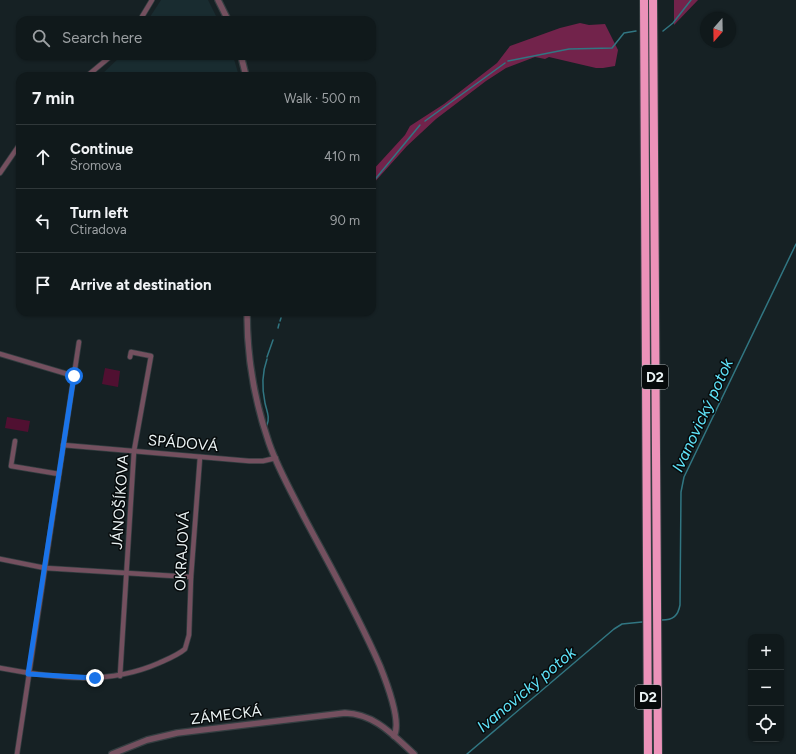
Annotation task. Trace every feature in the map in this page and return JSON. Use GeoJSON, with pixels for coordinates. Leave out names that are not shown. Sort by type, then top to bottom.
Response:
{"type":"FeatureCollection","features":[{"type":"Feature","properties":{"kind":"highway","name":"D2"},"geometry":{"type":"LineString","coordinates":[[644,0],[648,754]]}},
{"type":"Feature","properties":{"kind":"highway","name":"D2"},"geometry":{"type":"LineString","coordinates":[[653,0],[658,754]]}},
{"type":"Feature","properties":{"kind":"street"},"geometry":{"type":"LineString","coordinates":[[142,16],[152,0]]}},
{"type":"Feature","properties":{"kind":"street"},"geometry":{"type":"LineString","coordinates":[[218,0],[226,16]]}},
{"type":"Feature","properties":{"kind":"street"},"geometry":{"type":"LineString","coordinates":[[92,72],[107,60]]}},
{"type":"Feature","properties":{"kind":"street"},"geometry":{"type":"LineString","coordinates":[[242,60],[245,72]]}},
{"type":"Feature","properties":{"kind":"street"},"geometry":{"type":"LineString","coordinates":[[0,173],[16,150]]}},
{"type":"Feature","properties":{"kind":"street"},"geometry":{"type":"LineString","coordinates":[[247,316],[247,340],[253,384],[262,419],[276,458],[380,666],[390,696],[396,722],[397,730],[394,736]]}},
{"type":"Feature","properties":{"kind":"street"},"geometry":{"type":"LineString","coordinates":[[18,754],[28,674],[79,342]]}},
{"type":"Feature","properties":{"kind":"street","name":"JÁNOŠÍKOVA"},"geometry":{"type":"LineString","coordinates":[[120,676],[134,451],[151,356],[131,352],[130,357]]}},
{"type":"Feature","properties":{"kind":"street"},"geometry":{"type":"LineString","coordinates":[[0,354],[74,376]]}},
{"type":"Feature","properties":{"kind":"street"},"geometry":{"type":"LineString","coordinates":[[15,441],[11,466],[59,474]]}},
{"type":"Feature","properties":{"kind":"street","name":"SPÁDOVÁ"},"geometry":{"type":"LineString","coordinates":[[63,445],[260,462],[276,458]]}},
{"type":"Feature","properties":{"kind":"street","name":"OKRAJOVÁ"},"geometry":{"type":"LineString","coordinates":[[120,676],[143,670],[170,658],[183,651],[187,646],[200,457]]}},
{"type":"Feature","properties":{"kind":"street"},"geometry":{"type":"LineString","coordinates":[[0,559],[45,568],[191,577]]}},
{"type":"Feature","properties":{"kind":"street"},"geometry":{"type":"LineString","coordinates":[[0,668],[28,674],[88,679],[120,676]]}},
{"type":"Feature","properties":{"kind":"street","name":"ZÁMECKÁ"},"geometry":{"type":"LineString","coordinates":[[112,754],[148,740],[177,733],[345,713],[357,714],[370,718],[394,736],[414,754]]}},
{"type":"Feature","properties":{"kind":"shaded area"},"geometry":{"type":"Polygon","coordinates":[[[161,0],[208,0],[216,16],[151,16],[161,0]]]}},
{"type":"Feature","properties":{"kind":"shaded area"},"geometry":{"type":"Polygon","coordinates":[[[674,0],[698,0],[674,25],[674,0]]]}},
{"type":"Feature","properties":{"kind":"shaded area"},"geometry":{"type":"Polygon","coordinates":[[[580,23],[589,25],[605,24],[618,50],[615,66],[596,68],[549,57],[545,59],[535,57],[506,68],[486,81],[436,119],[407,146],[376,181],[376,167],[405,135],[410,126],[444,104],[497,63],[510,46],[560,28],[580,23]]]}},
{"type":"Feature","properties":{"kind":"shaded area"},"geometry":{"type":"Polygon","coordinates":[[[117,60],[234,60],[238,72],[104,72],[117,60]]]}},
{"type":"Feature","properties":{"kind":"shaded area"},"geometry":{"type":"Polygon","coordinates":[[[105,368],[120,371],[118,387],[102,384],[105,368]]]}},
{"type":"Feature","properties":{"kind":"shaded area"},"geometry":{"type":"Polygon","coordinates":[[[7,417],[30,421],[28,432],[5,428],[7,417]]]}},
{"type":"Feature","properties":{"kind":"waterway"},"geometry":{"type":"LineString","coordinates":[[663,31],[673,23],[691,0]]}},
{"type":"Feature","properties":{"kind":"waterway"},"geometry":{"type":"LineString","coordinates":[[508,61],[569,49],[612,48],[624,33],[636,31]]}},
{"type":"Feature","properties":{"kind":"waterway"},"geometry":{"type":"LineString","coordinates":[[425,121],[505,63]]}},
{"type":"Feature","properties":{"kind":"waterway"},"geometry":{"type":"LineString","coordinates":[[376,178],[420,125]]}},
{"type":"Feature","properties":{"kind":"waterway","name":"Ivanovický potok"},"geometry":{"type":"LineString","coordinates":[[662,620],[674,617],[678,612],[680,605],[681,492],[684,477],[796,244]]}},
{"type":"Feature","properties":{"kind":"waterway"},"geometry":{"type":"LineString","coordinates":[[278,328],[279,324]]}},
{"type":"Feature","properties":{"kind":"waterway"},"geometry":{"type":"LineString","coordinates":[[267,357],[273,340]]}},
{"type":"Feature","properties":{"kind":"waterway"},"geometry":{"type":"LineString","coordinates":[[267,359],[263,375],[264,398],[268,417],[267,425]]}},
{"type":"Feature","properties":{"kind":"waterway","name":"Ivanovický potok"},"geometry":{"type":"LineString","coordinates":[[467,754],[614,629],[622,624],[642,622]]}},
{"type":"Feature","properties":{"kind":"route"},"geometry":{"type":"LineString","coordinates":[[74,376],[28,674],[95,678]]}}]}
